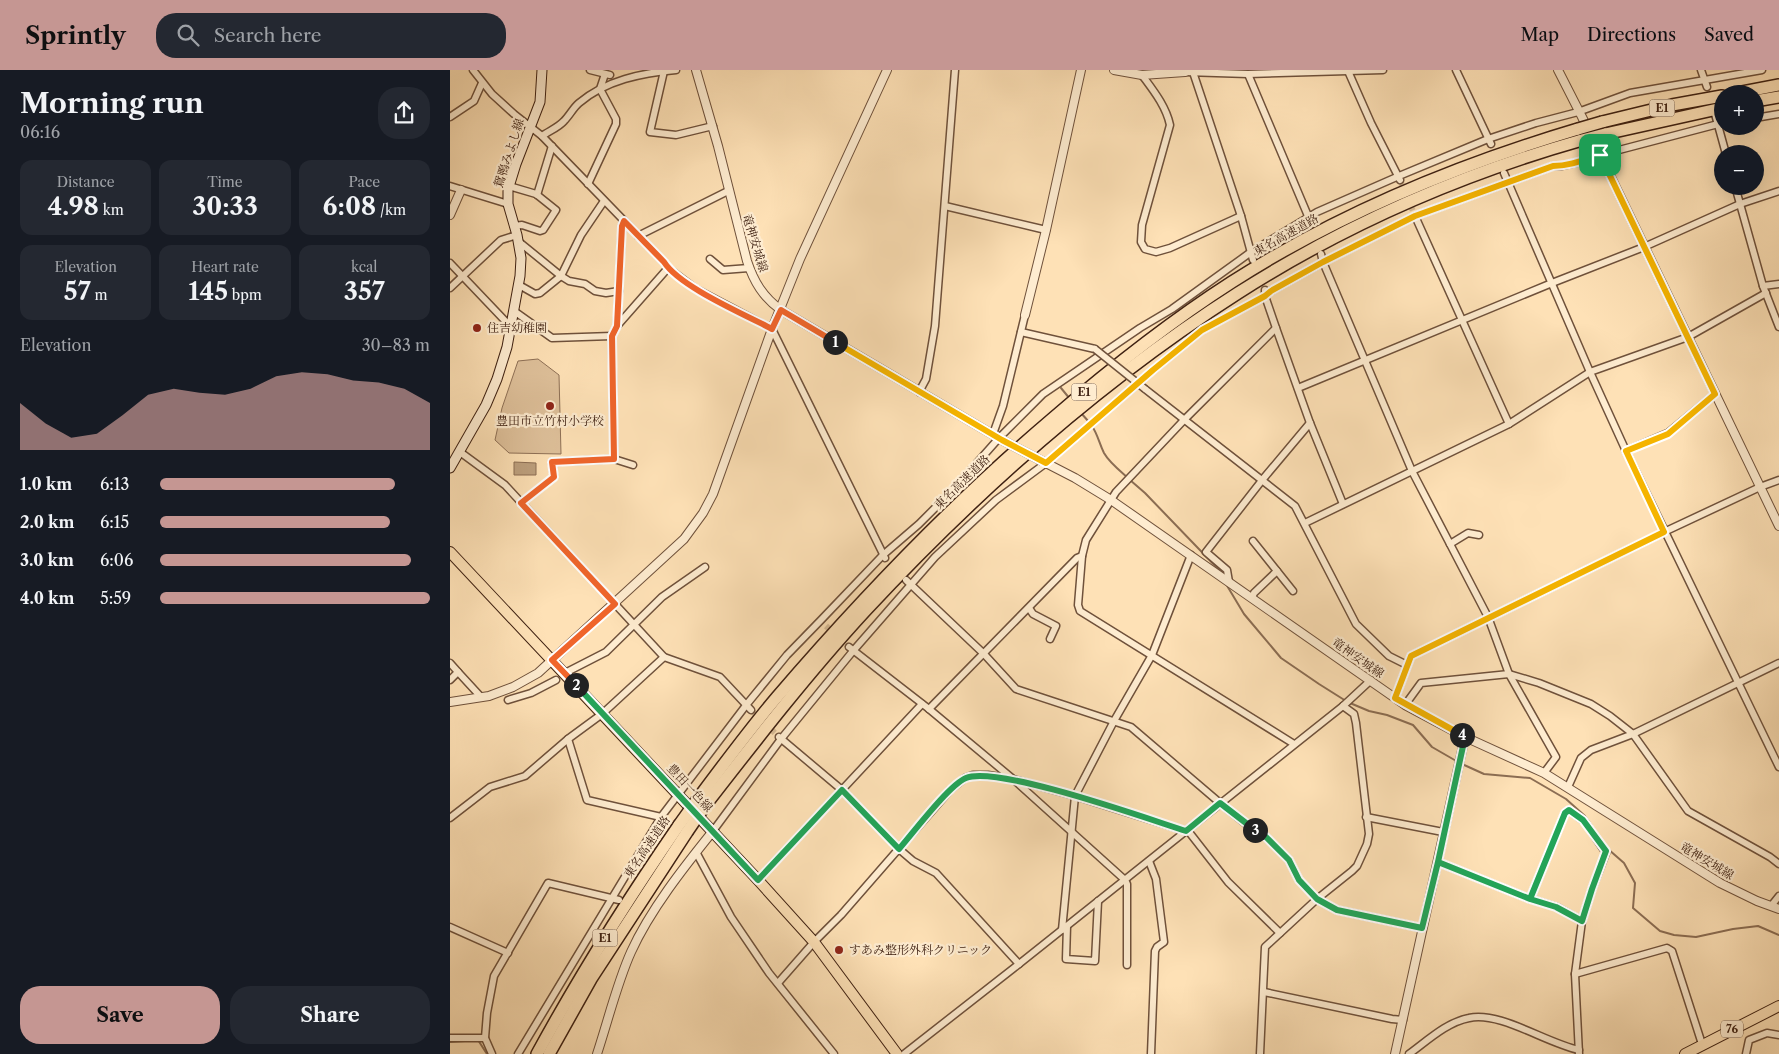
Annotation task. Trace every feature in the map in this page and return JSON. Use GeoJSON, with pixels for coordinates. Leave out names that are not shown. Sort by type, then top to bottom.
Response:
{"type":"FeatureCollection","features":[{"type":"Feature","properties":{"kind":"highway"},"geometry":{"type":"LineString","coordinates":[[1764,88],[1779,85]]}},
{"type":"Feature","properties":{"kind":"highway","name":"東名高速道路"},"geometry":{"type":"LineString","coordinates":[[537,1054],[583,973],[648,870],[701,803],[864,613],[910,564],[995,482],[1083,407],[1165,342],[1238,293],[1276,270],[1356,228],[1406,204],[1580,134],[1672,105],[1714,97]]}},
{"type":"Feature","properties":{"kind":"highway"},"geometry":{"type":"LineString","coordinates":[[1764,100],[1779,97]]}},
{"type":"Feature","properties":{"kind":"highway","name":"東名高速道路"},"geometry":{"type":"LineString","coordinates":[[1603,128],[1714,112]]}},
{"type":"Feature","properties":{"kind":"highway","name":"東名高速道路"},"geometry":{"type":"LineString","coordinates":[[549,1054],[596,971],[683,828]]}},
{"type":"Feature","properties":{"kind":"main road","name":"鴛鴨みよし線"},"geometry":{"type":"LineString","coordinates":[[450,468],[486,406],[498,379],[507,347],[521,258],[518,238],[508,204],[509,186],[540,102],[542,70]]}},
{"type":"Feature","properties":{"kind":"main road","name":"豊田一色線"},"geometry":{"type":"LineString","coordinates":[[450,552],[713,831],[814,942],[897,1054]]}},
{"type":"Feature","properties":{"kind":"main road","name":"76"},"geometry":{"type":"LineString","coordinates":[[1685,1054],[1779,1006]]}},
{"type":"Feature","properties":{"kind":"street"},"geometry":{"type":"LineString","coordinates":[[474,70],[482,83],[514,114],[542,136],[668,268],[696,289],[772,329],[884,557]]}},
{"type":"Feature","properties":{"kind":"street"},"geometry":{"type":"LineString","coordinates":[[590,70],[609,73],[624,79]]}},
{"type":"Feature","properties":{"kind":"street"},"geometry":{"type":"LineString","coordinates":[[542,136],[564,121],[577,104],[600,89],[624,79],[676,70]]}},
{"type":"Feature","properties":{"kind":"street","name":"竜神安城線"},"geometry":{"type":"LineString","coordinates":[[696,70],[749,268],[753,278],[769,301],[781,310],[998,438],[1111,500],[1405,705],[1465,737],[1544,773],[1720,883],[1775,907]]}},
{"type":"Feature","properties":{"kind":"street"},"geometry":{"type":"LineString","coordinates":[[450,702],[489,696],[506,690],[538,673],[684,539],[703,513],[713,494],[772,329],[800,259],[887,70]]}},
{"type":"Feature","properties":{"kind":"street"},"geometry":{"type":"LineString","coordinates":[[919,392],[926,379],[934,342],[955,70]]}},
{"type":"Feature","properties":{"kind":"street"},"geometry":{"type":"LineString","coordinates":[[998,438],[1003,406],[1046,230],[1081,70]]}},
{"type":"Feature","properties":{"kind":"street"},"geometry":{"type":"LineString","coordinates":[[1114,70],[1142,75],[1185,72],[1248,74],[1383,70]]}},
{"type":"Feature","properties":{"kind":"street"},"geometry":{"type":"LineString","coordinates":[[1456,70],[1490,141]]}},
{"type":"Feature","properties":{"kind":"street"},"geometry":{"type":"LineString","coordinates":[[1558,70],[1779,526]]}},
{"type":"Feature","properties":{"kind":"street"},"geometry":{"type":"LineString","coordinates":[[1701,70],[1706,84]]}},
{"type":"Feature","properties":{"kind":"street"},"geometry":{"type":"LineString","coordinates":[[518,1054],[615,899],[661,817],[749,707],[787,655],[884,557],[954,490],[998,438],[1043,394],[1140,328],[1172,309],[1251,252],[1310,220],[1399,178],[1536,123],[1578,112],[1630,93],[1706,84],[1762,70]]}},
{"type":"Feature","properties":{"kind":"street"},"geometry":{"type":"LineString","coordinates":[[664,71],[650,132],[676,134],[712,126]]}},
{"type":"Feature","properties":{"kind":"street"},"geometry":{"type":"LineString","coordinates":[[1348,71],[1370,123],[1399,178]]}},
{"type":"Feature","properties":{"kind":"street"},"geometry":{"type":"LineString","coordinates":[[1194,72],[1241,216],[1253,260]]}},
{"type":"Feature","properties":{"kind":"street"},"geometry":{"type":"LineString","coordinates":[[600,89],[609,73]]}},
{"type":"Feature","properties":{"kind":"street"},"geometry":{"type":"LineString","coordinates":[[1248,74],[1310,220]]}},
{"type":"Feature","properties":{"kind":"street"},"geometry":{"type":"LineString","coordinates":[[1142,75],[1161,103],[1168,116],[1170,125],[1142,230],[1141,242],[1145,249],[1156,252],[1170,248],[1241,216]]}},
{"type":"Feature","properties":{"kind":"street"},"geometry":{"type":"LineString","coordinates":[[450,118],[474,101],[482,83]]}},
{"type":"Feature","properties":{"kind":"street"},"geometry":{"type":"LineString","coordinates":[[588,184],[616,124],[616,119],[600,89]]}},
{"type":"Feature","properties":{"kind":"street"},"geometry":{"type":"LineString","coordinates":[[1764,116],[1779,114]]}},
{"type":"Feature","properties":{"kind":"street"},"geometry":{"type":"LineString","coordinates":[[597,1054],[631,952],[646,918],[713,831],[780,737],[851,649],[909,583],[996,500],[1202,330],[1323,262],[1415,216],[1507,182],[1553,166],[1580,162],[1600,155],[1714,126]]}},
{"type":"Feature","properties":{"kind":"street"},"geometry":{"type":"LineString","coordinates":[[537,195],[552,146]]}},
{"type":"Feature","properties":{"kind":"street"},"geometry":{"type":"LineString","coordinates":[[1504,173],[1626,451],[1779,768]]}},
{"type":"Feature","properties":{"kind":"street"},"geometry":{"type":"LineString","coordinates":[[450,186],[508,204]]}},
{"type":"Feature","properties":{"kind":"street"},"geometry":{"type":"LineString","coordinates":[[509,186],[537,195],[556,210],[543,230],[522,225],[514,226]]}},
{"type":"Feature","properties":{"kind":"street"},"geometry":{"type":"LineString","coordinates":[[450,215],[461,190]]}},
{"type":"Feature","properties":{"kind":"street"},"geometry":{"type":"LineString","coordinates":[[638,236],[728,191]]}},
{"type":"Feature","properties":{"kind":"street"},"geometry":{"type":"LineString","coordinates":[[1298,388],[1644,247],[1740,204],[1779,191]]}},
{"type":"Feature","properties":{"kind":"street"},"geometry":{"type":"LineString","coordinates":[[1738,195],[1763,286],[1779,327]]}},
{"type":"Feature","properties":{"kind":"street"},"geometry":{"type":"LineString","coordinates":[[518,285],[535,294],[540,293],[560,276],[581,235],[604,201]]}},
{"type":"Feature","properties":{"kind":"street"},"geometry":{"type":"LineString","coordinates":[[945,206],[1046,230]]}},
{"type":"Feature","properties":{"kind":"street"},"geometry":{"type":"LineString","coordinates":[[1415,216],[1509,424]]}},
{"type":"Feature","properties":{"kind":"street"},"geometry":{"type":"LineString","coordinates":[[617,326],[622,226],[624,221]]}},
{"type":"Feature","properties":{"kind":"street"},"geometry":{"type":"LineString","coordinates":[[450,288],[501,240],[518,238],[560,276],[570,281],[584,284],[595,291],[606,293],[619,291]]}},
{"type":"Feature","properties":{"kind":"street"},"geometry":{"type":"LineString","coordinates":[[1322,254],[1323,262],[1412,471],[1488,618],[1510,674],[1556,757],[1544,773]]}},
{"type":"Feature","properties":{"kind":"street"},"geometry":{"type":"LineString","coordinates":[[710,259],[723,270],[749,268]]}},
{"type":"Feature","properties":{"kind":"street"},"geometry":{"type":"LineString","coordinates":[[450,263],[510,326]]}},
{"type":"Feature","properties":{"kind":"street"},"geometry":{"type":"LineString","coordinates":[[614,459],[612,336],[617,326],[668,268]]}},
{"type":"Feature","properties":{"kind":"street"},"geometry":{"type":"LineString","coordinates":[[1763,286],[1779,284]]}},
{"type":"Feature","properties":{"kind":"street"},"geometry":{"type":"LineString","coordinates":[[1265,293],[1310,423],[1344,504]]}},
{"type":"Feature","properties":{"kind":"street"},"geometry":{"type":"LineString","coordinates":[[1305,523],[1509,424],[1590,372],[1688,337],[1766,293]]}},
{"type":"Feature","properties":{"kind":"street"},"geometry":{"type":"LineString","coordinates":[[514,311],[552,338],[612,336]]}},
{"type":"Feature","properties":{"kind":"street"},"geometry":{"type":"LineString","coordinates":[[1276,328],[1184,420],[1116,492],[1086,540],[1082,556],[1078,606],[1080,611],[1294,744]]}},
{"type":"Feature","properties":{"kind":"street"},"geometry":{"type":"LineString","coordinates":[[1021,332],[1095,349],[1295,506],[1356,624],[1389,656],[1407,665]]}},
{"type":"Feature","properties":{"kind":"street"},"geometry":{"type":"LineString","coordinates":[[1626,451],[1668,434],[1715,394]]}},
{"type":"Feature","properties":{"kind":"street"},"geometry":{"type":"LineString","coordinates":[[1229,582],[1227,570],[1206,552],[1310,423]]}},
{"type":"Feature","properties":{"kind":"street"},"geometry":{"type":"LineString","coordinates":[[460,452],[505,485],[582,565],[664,657],[720,677],[749,707]]}},
{"type":"Feature","properties":{"kind":"street"},"geometry":{"type":"LineString","coordinates":[[521,503],[554,477],[552,462],[614,459],[633,465]]}},
{"type":"Feature","properties":{"kind":"street"},"geometry":{"type":"LineString","coordinates":[[1395,698],[1411,656],[1664,532],[1779,480]]}},
{"type":"Feature","properties":{"kind":"street"},"geometry":{"type":"LineString","coordinates":[[1450,544],[1468,533],[1479,536]]}},
{"type":"Feature","properties":{"kind":"street"},"geometry":{"type":"LineString","coordinates":[[1253,541],[1293,591]]}},
{"type":"Feature","properties":{"kind":"street"},"geometry":{"type":"LineString","coordinates":[[1098,901],[1096,962],[1066,959],[1064,928],[1076,796],[1114,721],[1152,655],[1191,554]]}},
{"type":"Feature","properties":{"kind":"street"},"geometry":{"type":"LineString","coordinates":[[929,710],[1077,558],[1082,556]]}},
{"type":"Feature","properties":{"kind":"street"},"geometry":{"type":"LineString","coordinates":[[565,673],[606,652],[662,597],[705,567]]}},
{"type":"Feature","properties":{"kind":"street"},"geometry":{"type":"LineString","coordinates":[[1252,598],[1254,593],[1277,571]]}},
{"type":"Feature","properties":{"kind":"street"},"geometry":{"type":"LineString","coordinates":[[909,583],[984,654],[1016,689],[1131,727],[1220,803],[1251,828],[1266,837],[1289,860],[1299,880],[1317,899],[1337,910],[1422,928]]}},
{"type":"Feature","properties":{"kind":"street"},"geometry":{"type":"LineString","coordinates":[[1029,608],[1033,614],[1056,626],[1050,639]]}},
{"type":"Feature","properties":{"kind":"street"},"geometry":{"type":"LineString","coordinates":[[821,620],[826,626]]}},
{"type":"Feature","properties":{"kind":"street"},"geometry":{"type":"LineString","coordinates":[[851,649],[922,704],[1013,779],[1125,880],[1127,884],[1126,965]]}},
{"type":"Feature","properties":{"kind":"street"},"geometry":{"type":"LineString","coordinates":[[450,818],[490,787],[525,776],[568,739],[602,714],[664,657]]}},
{"type":"Feature","properties":{"kind":"street"},"geometry":{"type":"LineString","coordinates":[[450,663],[481,697]]}},
{"type":"Feature","properties":{"kind":"street"},"geometry":{"type":"LineString","coordinates":[[1568,787],[1582,758],[1592,750],[1633,734],[1779,663]]}},
{"type":"Feature","properties":{"kind":"street"},"geometry":{"type":"LineString","coordinates":[[450,680],[458,672]]}},
{"type":"Feature","properties":{"kind":"street"},"geometry":{"type":"LineString","coordinates":[[1405,705],[1421,683],[1510,674],[1539,683],[1591,704],[1633,734],[1688,811],[1770,857],[1779,864]]}},
{"type":"Feature","properties":{"kind":"street"},"geometry":{"type":"LineString","coordinates":[[506,690],[510,699],[531,693],[556,680]]}},
{"type":"Feature","properties":{"kind":"street"},"geometry":{"type":"LineString","coordinates":[[904,1054],[1343,706],[1371,680]]}},
{"type":"Feature","properties":{"kind":"street"},"geometry":{"type":"LineString","coordinates":[[758,880],[922,704]]}},
{"type":"Feature","properties":{"kind":"street"},"geometry":{"type":"LineString","coordinates":[[1260,1054],[1265,947],[1317,899],[1357,866],[1368,838],[1356,723],[1354,714],[1343,706]]}},
{"type":"Feature","properties":{"kind":"street"},"geometry":{"type":"LineString","coordinates":[[780,737],[842,790],[899,849],[913,861],[936,873],[1019,964]]}},
{"type":"Feature","properties":{"kind":"street"},"geometry":{"type":"LineString","coordinates":[[1395,1054],[1465,737]]}},
{"type":"Feature","properties":{"kind":"street"},"geometry":{"type":"LineString","coordinates":[[568,739],[587,800],[661,817]]}},
{"type":"Feature","properties":{"kind":"street"},"geometry":{"type":"LineString","coordinates":[[778,983],[841,915],[950,790],[965,778],[980,775],[1013,779],[1076,796],[1189,832],[1228,882],[1280,933]]}},
{"type":"Feature","properties":{"kind":"street"},"geometry":{"type":"LineString","coordinates":[[1409,1054],[1452,1024],[1468,1018],[1482,1017],[1496,1018],[1579,1052],[1575,974],[1582,921],[1606,851],[1583,820],[1569,810],[1565,813],[1530,899]]}},
{"type":"Feature","properties":{"kind":"street"},"geometry":{"type":"LineString","coordinates":[[1366,817],[1443,832]]}},
{"type":"Feature","properties":{"kind":"street"},"geometry":{"type":"LineString","coordinates":[[696,852],[731,917],[769,973],[834,1054]]}},
{"type":"Feature","properties":{"kind":"street"},"geometry":{"type":"LineString","coordinates":[[1149,861],[1156,879],[1164,942],[1155,951],[1151,1054]]}},
{"type":"Feature","properties":{"kind":"street"},"geometry":{"type":"LineString","coordinates":[[1438,862],[1530,899],[1556,907],[1582,921]]}},
{"type":"Feature","properties":{"kind":"street"},"geometry":{"type":"LineString","coordinates":[[492,1054],[485,1038],[486,1013],[494,976],[548,883],[615,899]]}},
{"type":"Feature","properties":{"kind":"street"},"geometry":{"type":"LineString","coordinates":[[1775,907],[1779,896]]}},
{"type":"Feature","properties":{"kind":"street"},"geometry":{"type":"LineString","coordinates":[[450,927],[508,953]]}},
{"type":"Feature","properties":{"kind":"street"},"geometry":{"type":"LineString","coordinates":[[1575,974],[1667,948],[1672,951],[1702,1044]]}},
{"type":"Feature","properties":{"kind":"street"},"geometry":{"type":"LineString","coordinates":[[1264,992],[1392,1020],[1403,1020]]}},
{"type":"Feature","properties":{"kind":"street"},"geometry":{"type":"LineString","coordinates":[[1746,1054],[1749,1040],[1767,1033],[1779,1035]]}},
{"type":"Feature","properties":{"kind":"street"},"geometry":{"type":"LineString","coordinates":[[450,1038],[485,1038]]}},
{"type":"Feature","properties":{"kind":"shaded area"},"geometry":{"type":"Polygon","coordinates":[[[538,359],[559,375],[561,454],[509,453],[495,440],[502,408],[518,361],[538,359]]]}},
{"type":"Feature","properties":{"kind":"shaded area"},"geometry":{"type":"Polygon","coordinates":[[[514,462],[536,463],[536,475],[514,475],[514,462]]]}},
{"type":"Feature","properties":{"kind":"waterway"},"geometry":{"type":"LineString","coordinates":[[1061,388],[1070,399]]}},
{"type":"Feature","properties":{"kind":"waterway"},"geometry":{"type":"LineString","coordinates":[[1081,413],[1089,422]]}},
{"type":"Feature","properties":{"kind":"waterway"},"geometry":{"type":"LineString","coordinates":[[1092,426],[1106,456],[1127,477]]}},
{"type":"Feature","properties":{"kind":"waterway"},"geometry":{"type":"LineString","coordinates":[[1130,480],[1145,493],[1222,573]]}},
{"type":"Feature","properties":{"kind":"waterway"},"geometry":{"type":"LineString","coordinates":[[1226,584],[1244,614],[1281,658],[1346,701]]}},
{"type":"Feature","properties":{"kind":"waterway"},"geometry":{"type":"LineString","coordinates":[[1350,703],[1413,725],[1432,747],[1458,762]]}},
{"type":"Feature","properties":{"kind":"waterway"},"geometry":{"type":"LineString","coordinates":[[1462,764],[1484,774],[1530,778],[1566,799],[1585,816],[1608,849],[1624,863],[1635,883],[1633,908],[1660,931],[1674,935],[1696,937],[1758,926],[1779,935]]}},
{"type":"Feature","properties":{"kind":"waterway"},"geometry":{"type":"LineString","coordinates":[[478,1040],[487,1054]]}},
{"type":"Feature","properties":{"kind":"waterway"},"geometry":{"type":"LineString","coordinates":[[450,1042],[465,1041]]}},
{"type":"Feature","properties":{"kind":"tunnel"},"geometry":{"type":"LineString","coordinates":[[1400,180],[1415,216]]}},
{"type":"Feature","properties":{"kind":"tunnel"},"geometry":{"type":"LineString","coordinates":[[826,626],[849,647]]}},
{"type":"Feature","properties":{"kind":"tunnel"},"geometry":{"type":"LineString","coordinates":[[751,710],[778,736]]}},
{"type":"Feature","properties":{"kind":"place","name":"住吉幼稚園"},"geometry":{"type":"Point","coordinates":[477,328]}},
{"type":"Feature","properties":{"kind":"place","name":"豊田市立竹村小学校"},"geometry":{"type":"Point","coordinates":[550,406]}},
{"type":"Feature","properties":{"kind":"place","name":"すあみ整形外科クリニック"},"geometry":{"type":"Point","coordinates":[839,950]}},
{"type":"Feature","properties":{"kind":"route"},"geometry":{"type":"LineString","coordinates":[[1600,155],[1580,162],[1553,166],[1415,216],[1323,262],[1265,296],[1215,322],[1202,330],[1153,370],[1046,463],[961,417],[781,310],[772,329],[696,289],[668,268],[624,221],[622,226],[617,326],[612,336],[614,459],[552,462],[554,477],[521,503],[615,604],[552,660],[758,880],[842,790],[899,849],[950,790],[965,778],[988,775],[1013,779],[1076,796],[1186,831],[1220,803],[1251,828],[1266,837],[1289,860],[1299,880],[1317,899],[1337,910],[1422,928],[1438,862],[1530,899],[1556,907],[1582,921],[1592,889],[1606,856],[1606,851],[1583,820],[1569,810],[1565,813],[1530,899],[1484,881],[1438,862],[1465,737],[1395,698],[1411,656],[1664,532],[1626,451],[1668,434],[1710,396],[1715,394],[1600,155]]}}]}
